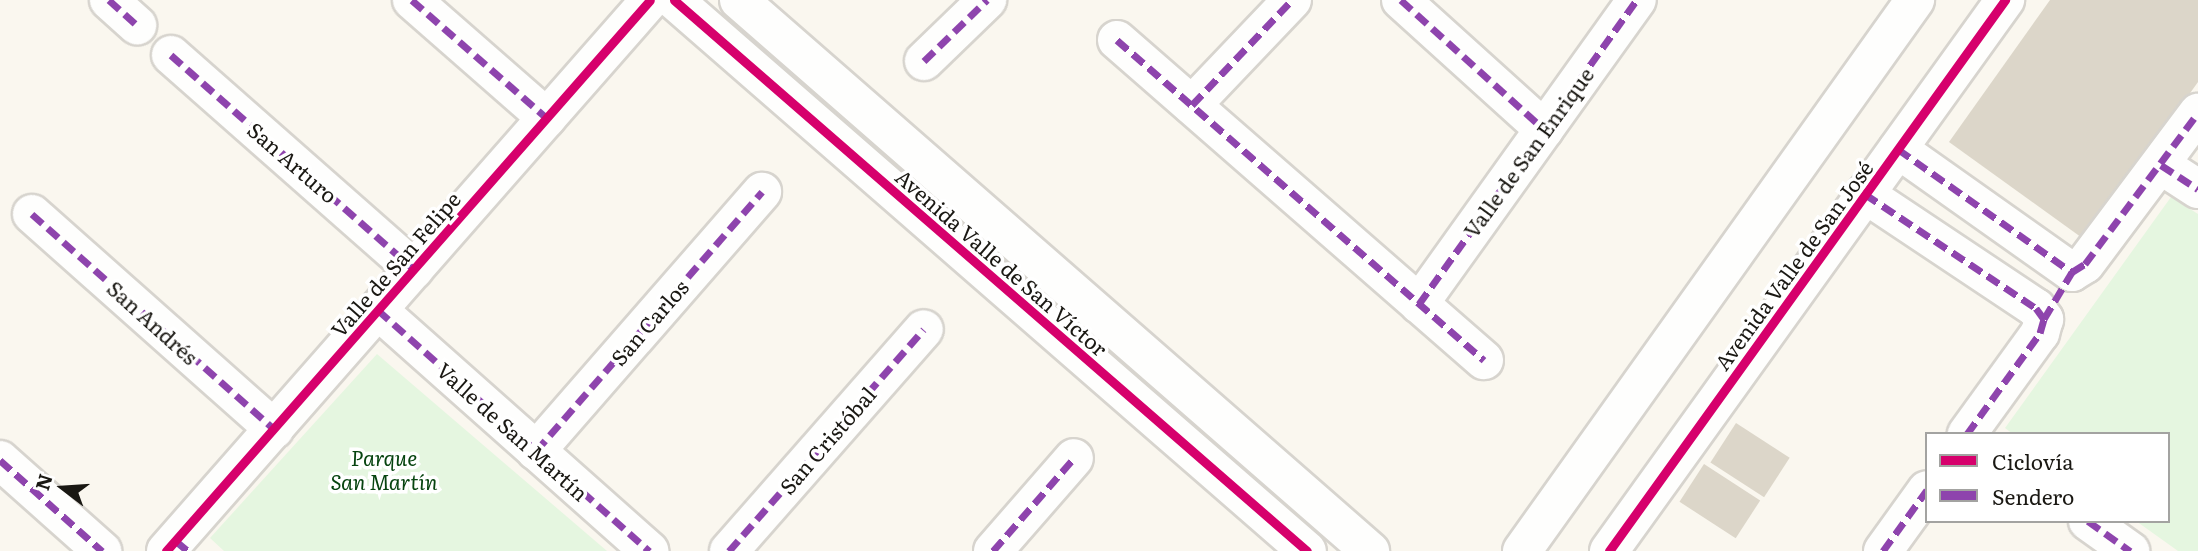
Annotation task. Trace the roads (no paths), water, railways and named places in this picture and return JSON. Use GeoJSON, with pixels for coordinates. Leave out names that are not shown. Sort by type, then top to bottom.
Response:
{"type":"FeatureCollection","features":[{"type":"Feature","properties":{"kind":"street"},"geometry":{"type":"LineString","coordinates":[[109,0],[137,25]]}},
{"type":"Feature","properties":{"kind":"street"},"geometry":{"type":"LineString","coordinates":[[412,0],[547,118]]}},
{"type":"Feature","properties":{"kind":"street","name":"Valle de San Felipe"},"geometry":{"type":"LineString","coordinates":[[177,548],[274,429],[650,0]]}},
{"type":"Feature","properties":{"kind":"street","name":"Avenida Valle de San Víctor"},"geometry":{"type":"LineString","coordinates":[[674,0],[1307,551]]}},
{"type":"Feature","properties":{"kind":"street","name":"Avenida Valle de San Víctor"},"geometry":{"type":"LineString","coordinates":[[739,0],[1370,551]]}},
{"type":"Feature","properties":{"kind":"street"},"geometry":{"type":"LineString","coordinates":[[1192,105],[1292,0]]}},
{"type":"Feature","properties":{"kind":"street"},"geometry":{"type":"LineString","coordinates":[[1401,0],[1544,129]]}},
{"type":"Feature","properties":{"kind":"street","name":"Valle de San Enrique"},"geometry":{"type":"LineString","coordinates":[[1419,304],[1637,0]]}},
{"type":"Feature","properties":{"kind":"street"},"geometry":{"type":"LineString","coordinates":[[1522,551],[1915,0]]}},
{"type":"Feature","properties":{"kind":"street","name":"Avenida Valle de San José"},"geometry":{"type":"LineString","coordinates":[[1609,551],[2005,0]]}},
{"type":"Feature","properties":{"kind":"street"},"geometry":{"type":"LineString","coordinates":[[924,61],[984,1]]}},
{"type":"Feature","properties":{"kind":"street"},"geometry":{"type":"LineString","coordinates":[[1117,40],[1484,360]]}},
{"type":"Feature","properties":{"kind":"street","name":"San Arturo"},"geometry":{"type":"LineString","coordinates":[[171,55],[414,269]]}},
{"type":"Feature","properties":{"kind":"street"},"geometry":{"type":"LineString","coordinates":[[1898,149],[2072,272],[2085,264],[2198,113]]}},
{"type":"Feature","properties":{"kind":"street"},"geometry":{"type":"LineString","coordinates":[[2161,164],[2198,189]]}},
{"type":"Feature","properties":{"kind":"street","name":"San Carlos"},"geometry":{"type":"LineString","coordinates":[[536,451],[762,192]]}},
{"type":"Feature","properties":{"kind":"street"},"geometry":{"type":"LineString","coordinates":[[1865,194],[2036,308],[2044,319],[2040,333],[1968,432]]}},
{"type":"Feature","properties":{"kind":"street","name":"San Andrés"},"geometry":{"type":"LineString","coordinates":[[32,215],[274,429]]}},
{"type":"Feature","properties":{"kind":"street","name":"Valle de San Martín"},"geometry":{"type":"LineString","coordinates":[[378,310],[649,551]]}},
{"type":"Feature","properties":{"kind":"street","name":"San Cristóbal"},"geometry":{"type":"LineString","coordinates":[[729,551],[924,329]]}},
{"type":"Feature","properties":{"kind":"street"},"geometry":{"type":"LineString","coordinates":[[993,551],[1074,458]]}},
{"type":"Feature","properties":{"kind":"street"},"geometry":{"type":"LineString","coordinates":[[0,460],[103,551]]}},
{"type":"Feature","properties":{"kind":"street"},"geometry":{"type":"LineString","coordinates":[[1883,551],[1925,493]]}},
{"type":"Feature","properties":{"kind":"street"},"geometry":{"type":"LineString","coordinates":[[2091,523],[2130,551]]}},
{"type":"Feature","properties":{"kind":"park label","name":"Parque San Martín"},"geometry":{"type":"Point","coordinates":[384,469]}}]}
